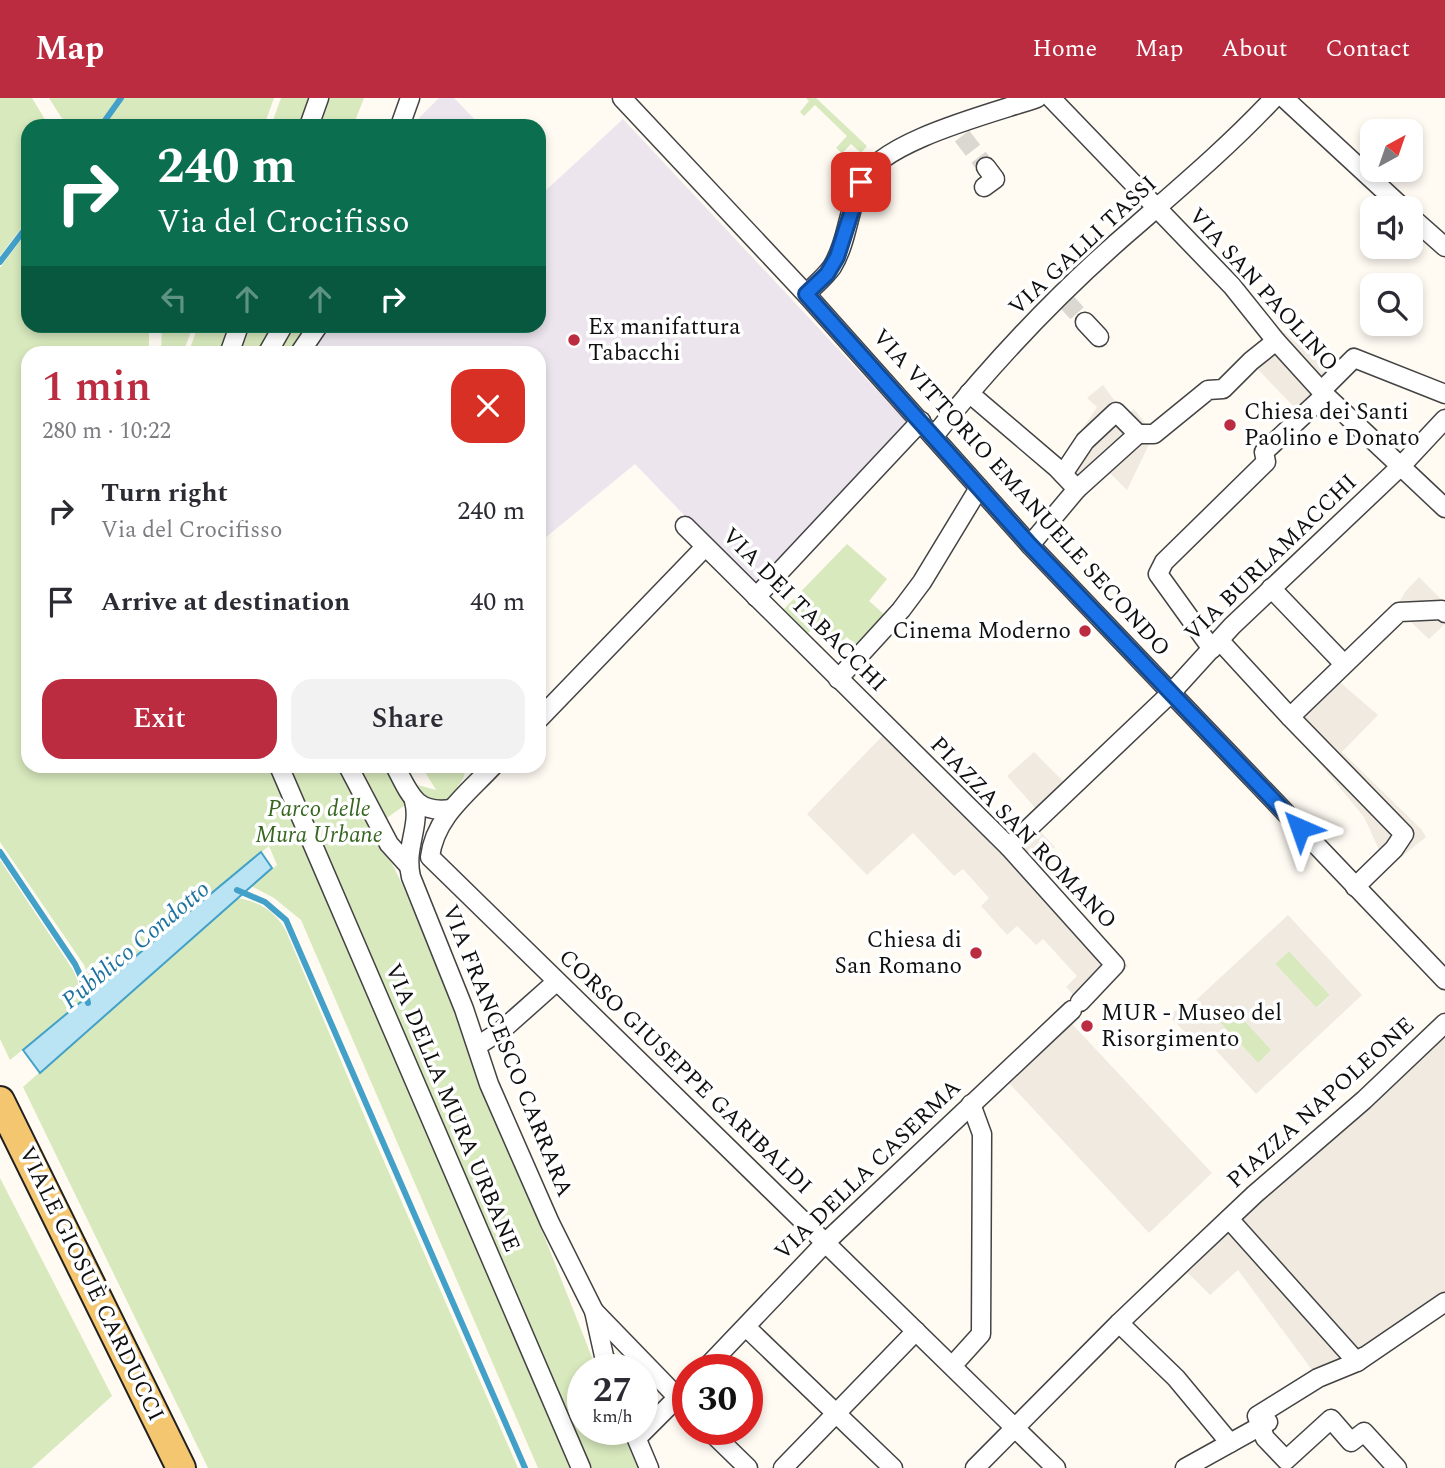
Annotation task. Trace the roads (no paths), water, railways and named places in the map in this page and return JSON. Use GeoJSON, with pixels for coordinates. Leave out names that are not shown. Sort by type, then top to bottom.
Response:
{"type":"FeatureCollection","features":[{"type":"Feature","properties":{"kind":"main road","name":"VIALE GIOSUÈ CARDUCCI"},"geometry":{"type":"LineString","coordinates":[[0,1101],[181,1468]]}},
{"type":"Feature","properties":{"kind":"street"},"geometry":{"type":"LineString","coordinates":[[312,119],[319,98]]}},
{"type":"Feature","properties":{"kind":"street"},"geometry":{"type":"LineString","coordinates":[[402,119],[410,98]]}},
{"type":"Feature","properties":{"kind":"street","name":"VIA VITTORIO EMANUELE SECONDO"},"geometry":{"type":"LineString","coordinates":[[622,98],[806,294],[1030,545],[1445,980]]}},
{"type":"Feature","properties":{"kind":"street"},"geometry":{"type":"LineString","coordinates":[[806,294],[827,274],[837,257],[864,177],[882,158],[910,143],[958,131],[1037,98]]}},
{"type":"Feature","properties":{"kind":"street","name":"VIA SAN PAOLINO"},"geometry":{"type":"LineString","coordinates":[[1051,98],[1232,286],[1276,341],[1323,393],[1445,508]]}},
{"type":"Feature","properties":{"kind":"street","name":"VIA GALLI TASSI"},"geometry":{"type":"LineString","coordinates":[[934,436],[969,393],[1063,298],[1249,125],[1274,98]]}},
{"type":"Feature","properties":{"kind":"street"},"geometry":{"type":"LineString","coordinates":[[1284,98],[1390,196]]}},
{"type":"Feature","properties":{"kind":"street"},"geometry":{"type":"LineString","coordinates":[[984,187],[995,179],[986,167]]}},
{"type":"Feature","properties":{"kind":"street"},"geometry":{"type":"LineString","coordinates":[[1423,228],[1445,247]]}},
{"type":"Feature","properties":{"kind":"street"},"geometry":{"type":"LineString","coordinates":[[1085,322],[1100,337]]}},
{"type":"Feature","properties":{"kind":"street"},"geometry":{"type":"LineString","coordinates":[[1030,545],[1076,489],[1138,434],[1154,434],[1208,390],[1223,389],[1276,341]]}},
{"type":"Feature","properties":{"kind":"street"},"geometry":{"type":"LineString","coordinates":[[1355,887],[1394,849],[1404,834],[1287,713],[1216,645],[1158,574],[1164,562],[1266,462],[1264,452],[1354,358],[1445,394]]}},
{"type":"Feature","properties":{"kind":"street"},"geometry":{"type":"LineString","coordinates":[[969,393],[1063,474],[1076,489]]}},
{"type":"Feature","properties":{"kind":"street"},"geometry":{"type":"LineString","coordinates":[[1063,474],[1085,441],[1116,412],[1138,434]]}},
{"type":"Feature","properties":{"kind":"street","name":"VIA BURLAMACCHI"},"geometry":{"type":"LineString","coordinates":[[1009,847],[1172,692],[1232,625],[1402,466],[1445,419]]}},
{"type":"Feature","properties":{"kind":"street"},"geometry":{"type":"LineString","coordinates":[[756,597],[921,421]]}},
{"type":"Feature","properties":{"kind":"street"},"geometry":{"type":"LineString","coordinates":[[838,679],[901,610],[922,582],[979,488]]}},
{"type":"Feature","properties":{"kind":"street","name":"VIA DEI TABACCHI"},"geometry":{"type":"LineString","coordinates":[[685,526],[889,729]]}},
{"type":"Feature","properties":{"kind":"street"},"geometry":{"type":"LineString","coordinates":[[546,712],[705,547]]}},
{"type":"Feature","properties":{"kind":"street"},"geometry":{"type":"LineString","coordinates":[[1271,589],[1342,665]]}},
{"type":"Feature","properties":{"kind":"street"},"geometry":{"type":"LineString","coordinates":[[1287,713],[1399,612],[1444,609]]}},
{"type":"Feature","properties":{"kind":"street","name":"PIAZZA SAN ROMANO"},"geometry":{"type":"LineString","coordinates":[[889,729],[1009,847],[1115,965],[1076,1006]]}},
{"type":"Feature","properties":{"kind":"street","name":"VIA DELLA MURA URBANE"},"geometry":{"type":"LineString","coordinates":[[282,773],[581,1468]]}},
{"type":"Feature","properties":{"kind":"street"},"geometry":{"type":"LineString","coordinates":[[352,773],[389,844],[409,857],[418,814],[399,773]]}},
{"type":"Feature","properties":{"kind":"street"},"geometry":{"type":"LineString","coordinates":[[430,857],[438,826],[486,773]]}},
{"type":"Feature","properties":{"kind":"street"},"geometry":{"type":"LineString","coordinates":[[414,801],[432,810],[451,809]]}},
{"type":"Feature","properties":{"kind":"street","name":"CORSO GIUSEPPE GARIBALDI"},"geometry":{"type":"LineString","coordinates":[[409,857],[421,852],[430,857],[1056,1468]]}},
{"type":"Feature","properties":{"kind":"street","name":"VIA FRANCESCO CARRARA"},"geometry":{"type":"LineString","coordinates":[[409,857],[411,877],[464,1009],[489,1084],[550,1223],[594,1311],[604,1354]]}},
{"type":"Feature","properties":{"kind":"street"},"geometry":{"type":"LineString","coordinates":[[477,1046],[502,1030],[556,982]]}},
{"type":"Feature","properties":{"kind":"street","name":"VIA DELLA CASERMA"},"geometry":{"type":"LineString","coordinates":[[720,1354],[826,1242],[1076,1006]]}},
{"type":"Feature","properties":{"kind":"street","name":"PIAZZA NAPOLEONE"},"geometry":{"type":"LineString","coordinates":[[975,1468],[1183,1262],[1364,1100],[1445,1023]]}},
{"type":"Feature","properties":{"kind":"street"},"geometry":{"type":"LineString","coordinates":[[953,1365],[981,1334],[982,1134],[971,1104]]}},
{"type":"Feature","properties":{"kind":"street","name":"PIAZZA NAPOLEONE"},"geometry":{"type":"LineString","coordinates":[[1229,1219],[1357,1362]]}},
{"type":"Feature","properties":{"kind":"street"},"geometry":{"type":"LineString","coordinates":[[1397,1468],[1364,1432],[1351,1441],[1331,1419],[1286,1460],[1265,1438],[1257,1416],[1318,1378],[1357,1362],[1442,1302]]}},
{"type":"Feature","properties":{"kind":"street","name":"VIA FRANCESCO CARRARA"},"geometry":{"type":"LineString","coordinates":[[594,1311],[672,1386]]}},
{"type":"Feature","properties":{"kind":"street"},"geometry":{"type":"LineString","coordinates":[[1119,1323],[1176,1378],[1230,1443]]}},
{"type":"Feature","properties":{"kind":"street"},"geometry":{"type":"LineString","coordinates":[[746,1327],[893,1468]]}},
{"type":"Feature","properties":{"kind":"street"},"geometry":{"type":"LineString","coordinates":[[783,1468],[916,1331]]}},
{"type":"Feature","properties":{"kind":"street"},"geometry":{"type":"LineString","coordinates":[[1185,1468],[1261,1427]]}},
{"type":"Feature","properties":{"kind":"street"},"geometry":{"type":"LineString","coordinates":[[640,1445],[649,1468]]}},
{"type":"Feature","properties":{"kind":"street"},"geometry":{"type":"LineString","coordinates":[[724,1445],[748,1468]]}},
{"type":"Feature","properties":{"kind":"water"},"geometry":{"type":"Polygon","coordinates":[[[261,852],[272,868],[40,1073],[23,1050],[261,852]]]}},
{"type":"Feature","properties":{"kind":"waterway"},"geometry":{"type":"LineString","coordinates":[[106,119],[121,98]]}},
{"type":"Feature","properties":{"kind":"waterway"},"geometry":{"type":"LineString","coordinates":[[0,262],[21,234]]}},
{"type":"Feature","properties":{"kind":"waterway","name":"Pubblico Condotto"},"geometry":{"type":"LineString","coordinates":[[0,852],[75,964],[88,1003]]}},
{"type":"Feature","properties":{"kind":"waterway"},"geometry":{"type":"LineString","coordinates":[[237,890],[265,902],[286,920],[525,1468]]}},
{"type":"Feature","properties":{"kind":"tunnel"},"geometry":{"type":"LineString","coordinates":[[962,136],[986,167]]}},
{"type":"Feature","properties":{"kind":"tunnel"},"geometry":{"type":"LineString","coordinates":[[1065,300],[1085,322]]}},
{"type":"Feature","properties":{"kind":"place","name":"Ex manifattura Tabacchi"},"geometry":{"type":"Point","coordinates":[574,340]}},
{"type":"Feature","properties":{"kind":"place","name":"Chiesa dei Santi Paolino e Donato"},"geometry":{"type":"Point","coordinates":[1230,425]}},
{"type":"Feature","properties":{"kind":"place","name":"Cinema Moderno"},"geometry":{"type":"Point","coordinates":[1085,631]}},
{"type":"Feature","properties":{"kind":"place","name":"Chiesa di San Romano"},"geometry":{"type":"Point","coordinates":[976,953]}},
{"type":"Feature","properties":{"kind":"place","name":"MUR - Museo del Risorgimento"},"geometry":{"type":"Point","coordinates":[1087,1026]}},
{"type":"Feature","properties":{"kind":"park label","name":"Parco delle Mura Urbane"},"geometry":{"type":"Point","coordinates":[319,822]}}]}
